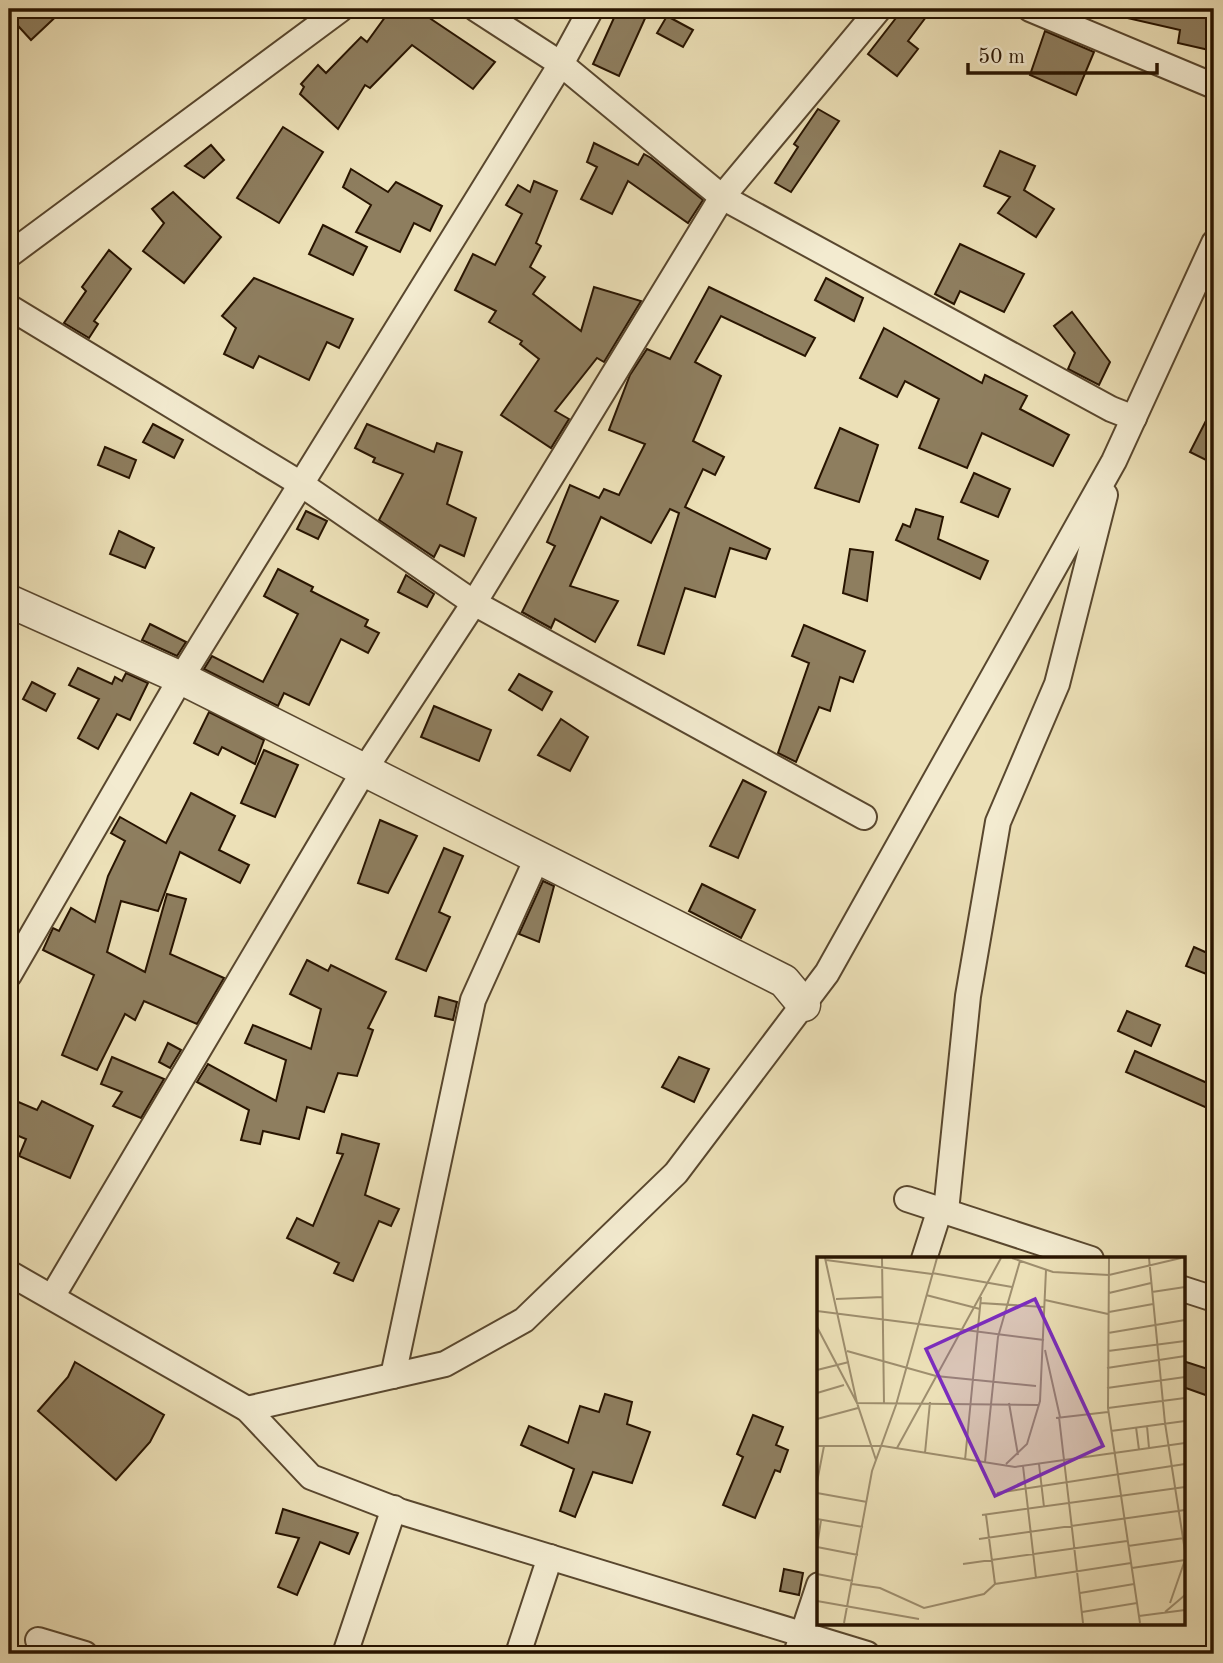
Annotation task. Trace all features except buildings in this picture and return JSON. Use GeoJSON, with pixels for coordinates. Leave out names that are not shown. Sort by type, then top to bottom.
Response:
{"type":"FeatureCollection","features":[{"type":"Feature","properties":{"kind":"street"},"geometry":{"type":"LineString","coordinates":[[9,255],[341,9]]}},
{"type":"Feature","properties":{"kind":"street"},"geometry":{"type":"LineString","coordinates":[[476,9],[561,64],[722,197],[1111,409],[1134,418]]}},
{"type":"Feature","properties":{"kind":"street"},"geometry":{"type":"LineString","coordinates":[[9,975],[181,678],[561,64],[591,9]]}},
{"type":"Feature","properties":{"kind":"street"},"geometry":{"type":"LineString","coordinates":[[52,1297],[365,769],[474,603],[722,197],[878,9]]}},
{"type":"Feature","properties":{"kind":"street"},"geometry":{"type":"LineString","coordinates":[[1030,9],[1214,86]]}},
{"type":"Feature","properties":{"kind":"street"},"geometry":{"type":"LineString","coordinates":[[247,1409],[445,1364],[524,1320],[676,1173],[827,973],[1114,461],[1214,243]]}},
{"type":"Feature","properties":{"kind":"street"},"geometry":{"type":"LineString","coordinates":[[9,307],[301,484],[474,603],[864,817]]}},
{"type":"Feature","properties":{"kind":"street"},"geometry":{"type":"LineString","coordinates":[[925,1257],[943,1210],[968,996],[998,822],[1058,684],[1114,461]]}},
{"type":"Feature","properties":{"kind":"street"},"geometry":{"type":"LineString","coordinates":[[9,601],[181,678],[784,981],[804,1005]]}},
{"type":"Feature","properties":{"kind":"street"},"geometry":{"type":"LineString","coordinates":[[393,1376],[473,1000],[537,856]]}},
{"type":"Feature","properties":{"kind":"street"},"geometry":{"type":"LineString","coordinates":[[907,1199],[1085,1257]]}},
{"type":"Feature","properties":{"kind":"street"},"geometry":{"type":"LineString","coordinates":[[9,1273],[247,1409],[311,1477],[394,1508],[550,1557],[800,1644],[867,1654]]}},
{"type":"Feature","properties":{"kind":"street"},"geometry":{"type":"LineString","coordinates":[[1184,1289],[1214,1299]]}},
{"type":"Feature","properties":{"kind":"street"},"geometry":{"type":"LineString","coordinates":[[345,1654],[394,1508]]}},
{"type":"Feature","properties":{"kind":"street"},"geometry":{"type":"LineString","coordinates":[[518,1654],[550,1557]]}},
{"type":"Feature","properties":{"kind":"street"},"geometry":{"type":"LineString","coordinates":[[800,1644],[817,1591]]}},
{"type":"Feature","properties":{"kind":"street"},"geometry":{"type":"LineString","coordinates":[[38,1640],[85,1654]]}}]}
